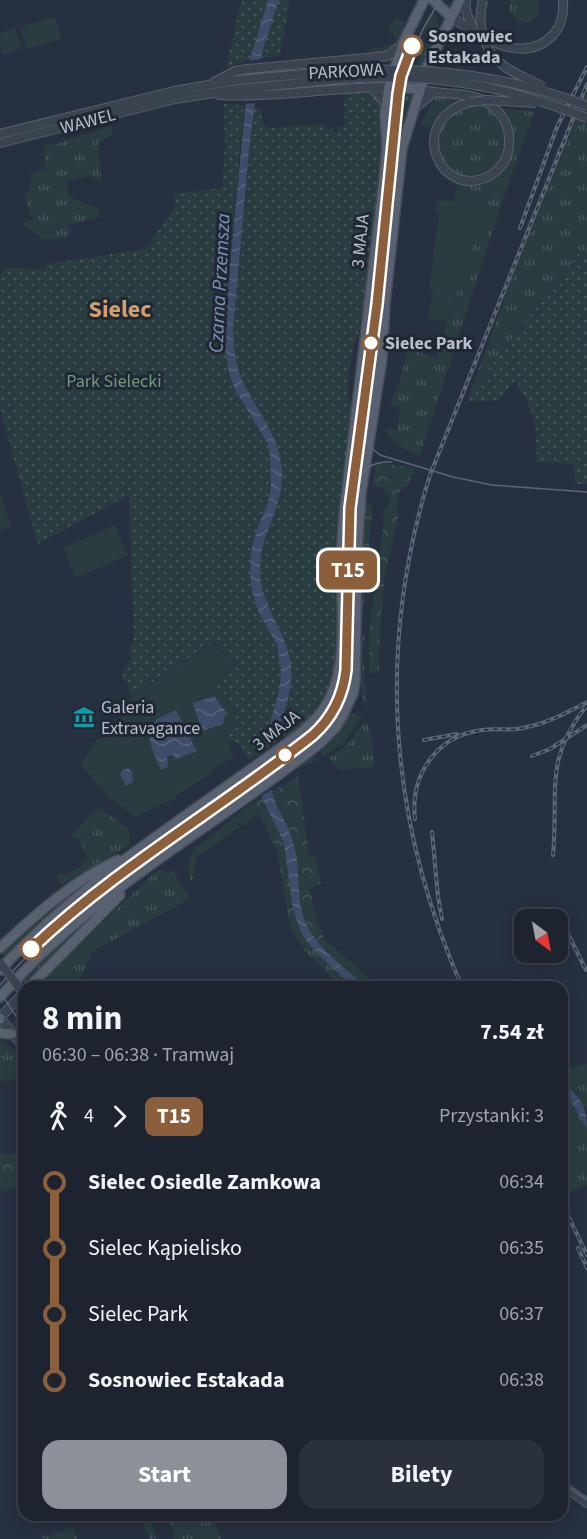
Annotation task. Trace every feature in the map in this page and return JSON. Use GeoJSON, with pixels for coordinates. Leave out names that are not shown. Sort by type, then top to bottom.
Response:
{"type":"FeatureCollection","features":[{"type":"Feature","properties":{"kind":"main road","name":"3 MAJA"},"geometry":{"type":"LineString","coordinates":[[0,969],[63,909],[134,853],[302,732],[322,713],[332,694],[341,652],[343,525],[384,180],[387,144],[386,108],[389,87],[403,43],[424,0]]}},
{"type":"Feature","properties":{"kind":"main road"},"geometry":{"type":"LineString","coordinates":[[433,0],[451,17],[460,0]]}},
{"type":"Feature","properties":{"kind":"main road","name":"3 MAJA"},"geometry":{"type":"LineString","coordinates":[[0,997],[49,947],[140,873],[281,772],[329,734],[344,715],[353,693],[356,652],[358,521],[363,468],[382,358],[385,303],[400,161],[420,89],[451,17]]}},
{"type":"Feature","properties":{"kind":"main road"},"geometry":{"type":"LineString","coordinates":[[389,87],[420,89]]}},
{"type":"Feature","properties":{"kind":"main road"},"geometry":{"type":"LineString","coordinates":[[0,948],[60,895],[103,868],[134,853]]}},
{"type":"Feature","properties":{"kind":"main road"},"geometry":{"type":"LineString","coordinates":[[126,860],[129,871],[140,873]]}},
{"type":"Feature","properties":{"kind":"main road"},"geometry":{"type":"LineString","coordinates":[[34,981],[140,873]]}},
{"type":"Feature","properties":{"kind":"main road"},"geometry":{"type":"LineString","coordinates":[[0,941],[12,937]]}},
{"type":"Feature","properties":{"kind":"main road"},"geometry":{"type":"LineString","coordinates":[[39,976],[39,981]]}},
{"type":"Feature","properties":{"kind":"main road"},"geometry":{"type":"LineString","coordinates":[[0,1033],[12,1034]]}},
{"type":"Feature","properties":{"kind":"street"},"geometry":{"type":"LineString","coordinates":[[417,0],[418,11]]}},
{"type":"Feature","properties":{"kind":"street"},"geometry":{"type":"LineString","coordinates":[[466,0],[467,16],[476,32]]}},
{"type":"Feature","properties":{"kind":"street"},"geometry":{"type":"LineString","coordinates":[[483,0],[481,29],[491,53],[506,68],[552,92]]}},
{"type":"Feature","properties":{"kind":"street"},"geometry":{"type":"LineString","coordinates":[[451,17],[476,32],[507,47],[517,49],[536,46],[550,38],[563,16],[563,0]]}},
{"type":"Feature","properties":{"kind":"street"},"geometry":{"type":"LineString","coordinates":[[210,85],[235,72],[278,65],[388,56],[403,43]]}},
{"type":"Feature","properties":{"kind":"street","name":"PARKOWA"},"geometry":{"type":"LineString","coordinates":[[175,95],[202,94],[267,82],[390,68],[448,72],[552,92],[587,106]]}},
{"type":"Feature","properties":{"kind":"street","name":"PARKOWA"},"geometry":{"type":"LineString","coordinates":[[340,75],[439,79],[504,90],[549,103],[587,118]]}},
{"type":"Feature","properties":{"kind":"street","name":"PARKOWA"},"geometry":{"type":"LineString","coordinates":[[175,95],[210,85],[238,88]]}},
{"type":"Feature","properties":{"kind":"street"},"geometry":{"type":"LineString","coordinates":[[238,88],[265,96],[389,87]]}},
{"type":"Feature","properties":{"kind":"street"},"geometry":{"type":"LineString","coordinates":[[372,88],[383,100],[386,108]]}},
{"type":"Feature","properties":{"kind":"street"},"geometry":{"type":"LineString","coordinates":[[420,89],[433,93],[448,92],[476,96],[490,104],[502,117],[508,132],[509,148],[503,163],[492,174],[482,179],[465,180],[455,177],[443,167],[437,157],[434,146],[436,130],[441,120],[459,106],[476,101],[494,100],[549,103]]}},
{"type":"Feature","properties":{"kind":"street"},"geometry":{"type":"LineString","coordinates":[[413,110],[433,93]]}},
{"type":"Feature","properties":{"kind":"street","name":"WAWEL"},"geometry":{"type":"LineString","coordinates":[[0,135],[175,95]]}},
{"type":"Feature","properties":{"kind":"street","name":"WAWEL"},"geometry":{"type":"LineString","coordinates":[[0,143],[175,95]]}},
{"type":"Feature","properties":{"kind":"street"},"geometry":{"type":"LineString","coordinates":[[357,399],[375,401]]}},
{"type":"Feature","properties":{"kind":"street"},"geometry":{"type":"LineString","coordinates":[[0,963],[18,984]]}},
{"type":"Feature","properties":{"kind":"street"},"geometry":{"type":"LineString","coordinates":[[18,998],[0,1018],[18,1041]]}},
{"type":"Feature","properties":{"kind":"street"},"geometry":{"type":"LineString","coordinates":[[568,1489],[587,1503]]}},
{"type":"Feature","properties":{"kind":"green space"},"geometry":{"type":"Polygon","coordinates":[[[241,0],[268,0],[250,59],[226,68],[241,0]]]}},
{"type":"Feature","properties":{"kind":"green space"},"geometry":{"type":"Polygon","coordinates":[[[279,0],[290,0],[280,55],[260,59],[279,0]]]}},
{"type":"Feature","properties":{"kind":"green space"},"geometry":{"type":"Polygon","coordinates":[[[510,0],[537,0],[538,13],[527,22],[517,21],[509,11],[510,0]]]}},
{"type":"Feature","properties":{"kind":"green space"},"geometry":{"type":"Polygon","coordinates":[[[433,14],[438,19],[438,27],[418,76],[411,76],[429,37],[423,33],[433,14]]]}},
{"type":"Feature","properties":{"kind":"green space"},"geometry":{"type":"Polygon","coordinates":[[[55,17],[61,39],[26,49],[20,27],[55,17]]]}},
{"type":"Feature","properties":{"kind":"green space"},"geometry":{"type":"Polygon","coordinates":[[[395,18],[405,23],[394,46],[379,53],[370,54],[370,49],[395,43],[394,33],[388,33],[395,18]]]}},
{"type":"Feature","properties":{"kind":"green space"},"geometry":{"type":"Polygon","coordinates":[[[15,28],[22,49],[1,55],[0,33],[15,28]]]}},
{"type":"Feature","properties":{"kind":"green space"},"geometry":{"type":"Polygon","coordinates":[[[587,87],[587,258],[586,260],[578,254],[491,366],[467,402],[558,149],[587,87]]]}},
{"type":"Feature","properties":{"kind":"green space"},"geometry":{"type":"Polygon","coordinates":[[[392,91],[397,92],[395,120],[400,120],[403,92],[415,93],[381,301],[374,303],[390,146],[388,122],[392,91]]]}},
{"type":"Feature","properties":{"kind":"green space"},"geometry":{"type":"Polygon","coordinates":[[[344,92],[363,92],[372,95],[382,111],[374,244],[364,317],[353,348],[348,380],[348,400],[352,410],[338,548],[338,640],[335,674],[321,708],[291,737],[283,736],[274,742],[289,691],[288,650],[281,631],[266,605],[260,567],[261,551],[281,492],[282,472],[241,379],[235,359],[233,331],[254,109],[261,108],[262,122],[268,128],[325,124],[326,129],[333,129],[334,132],[338,131],[336,127],[345,126],[344,92]]]}},
{"type":"Feature","properties":{"kind":"green space"},"geometry":{"type":"Polygon","coordinates":[[[436,95],[457,97],[460,101],[442,113],[433,128],[421,125],[436,95]]]}},
{"type":"Feature","properties":{"kind":"green space","name":"Park Sielecki"},"geometry":{"type":"Polygon","coordinates":[[[224,104],[244,105],[223,335],[229,373],[235,390],[268,444],[271,488],[256,532],[251,552],[250,571],[252,591],[259,613],[277,645],[281,672],[279,692],[263,751],[249,761],[240,744],[226,739],[236,724],[213,685],[234,665],[216,643],[213,642],[131,696],[127,682],[122,678],[123,671],[131,660],[130,645],[134,641],[129,495],[38,544],[0,409],[0,273],[8,268],[45,270],[46,264],[146,249],[176,205],[173,194],[222,188],[225,144],[224,104]]]}},
{"type":"Feature","properties":{"kind":"green space"},"geometry":{"type":"Polygon","coordinates":[[[477,105],[484,105],[497,119],[505,136],[505,149],[500,160],[492,169],[469,176],[456,173],[446,164],[440,152],[439,138],[445,124],[457,113],[477,105]]]}},
{"type":"Feature","properties":{"kind":"green space"},"geometry":{"type":"Polygon","coordinates":[[[501,108],[534,112],[505,193],[420,455],[399,446],[384,429],[397,430],[400,407],[390,405],[400,380],[408,349],[436,358],[490,197],[456,188],[458,184],[476,184],[490,180],[501,173],[508,164],[512,152],[512,138],[509,123],[501,108]]]}},
{"type":"Feature","properties":{"kind":"green space"},"geometry":{"type":"Polygon","coordinates":[[[111,126],[112,134],[98,144],[102,181],[91,176],[66,181],[69,197],[99,209],[98,218],[68,225],[70,233],[67,238],[44,240],[22,223],[33,219],[24,195],[31,189],[31,172],[45,169],[44,146],[57,144],[111,126]]]}},
{"type":"Feature","properties":{"kind":"green space"},"geometry":{"type":"Polygon","coordinates":[[[456,188],[490,197],[447,321],[428,319],[433,289],[429,289],[439,214],[435,213],[437,200],[454,201],[456,188]]]}},
{"type":"Feature","properties":{"kind":"green space"},"geometry":{"type":"Polygon","coordinates":[[[578,254],[587,258],[587,334],[585,336],[587,340],[587,484],[575,484],[574,464],[537,462],[531,409],[514,381],[499,400],[467,402],[491,366],[578,254]]]}},
{"type":"Feature","properties":{"kind":"green space"},"geometry":{"type":"Polygon","coordinates":[[[364,360],[377,362],[372,397],[360,395],[364,360]]]}},
{"type":"Feature","properties":{"kind":"green space"},"geometry":{"type":"Polygon","coordinates":[[[361,403],[370,405],[365,429],[356,511],[354,512],[349,509],[361,403]]]}},
{"type":"Feature","properties":{"kind":"green space"},"geometry":{"type":"Polygon","coordinates":[[[389,464],[415,468],[407,486],[399,492],[398,518],[385,575],[379,672],[370,673],[369,632],[384,508],[388,509],[389,494],[385,493],[385,488],[373,486],[373,484],[376,465],[389,464]]]}},
{"type":"Feature","properties":{"kind":"green space"},"geometry":{"type":"Polygon","coordinates":[[[0,492],[11,527],[0,531],[0,492]]]}},
{"type":"Feature","properties":{"kind":"green space"},"geometry":{"type":"Polygon","coordinates":[[[365,499],[371,505],[372,512],[362,626],[360,626],[365,499]]]}},
{"type":"Feature","properties":{"kind":"green space"},"geometry":{"type":"Polygon","coordinates":[[[348,519],[355,523],[351,688],[338,719],[308,748],[306,745],[314,739],[311,735],[303,741],[301,738],[345,557],[348,519]]]}},
{"type":"Feature","properties":{"kind":"green space"},"geometry":{"type":"Polygon","coordinates":[[[115,525],[128,555],[76,578],[63,548],[115,525]]]}},
{"type":"Feature","properties":{"kind":"green space"},"geometry":{"type":"Polygon","coordinates":[[[365,633],[363,652],[367,710],[358,671],[359,649],[365,633]]]}},
{"type":"Feature","properties":{"kind":"green space"},"geometry":{"type":"Polygon","coordinates":[[[213,642],[234,665],[213,685],[236,709],[236,724],[226,738],[234,756],[175,796],[176,798],[135,817],[109,797],[81,765],[94,742],[116,726],[124,711],[121,704],[213,642]]]}},
{"type":"Feature","properties":{"kind":"green space"},"geometry":{"type":"Polygon","coordinates":[[[355,714],[362,717],[344,742],[323,757],[319,751],[314,755],[318,760],[300,767],[298,764],[349,715],[355,714]]]}},
{"type":"Feature","properties":{"kind":"green space"},"geometry":{"type":"Polygon","coordinates":[[[365,721],[372,737],[374,767],[339,770],[329,758],[348,744],[365,721]]]}},
{"type":"Feature","properties":{"kind":"green space"},"geometry":{"type":"Polygon","coordinates":[[[298,776],[309,854],[315,856],[321,883],[310,889],[315,914],[324,939],[305,951],[290,927],[277,851],[254,803],[298,776]]]}},
{"type":"Feature","properties":{"kind":"green space"},"geometry":{"type":"Polygon","coordinates":[[[244,779],[250,791],[169,848],[168,846],[162,850],[156,843],[149,847],[244,779]]]}},
{"type":"Feature","properties":{"kind":"green space"},"geometry":{"type":"Polygon","coordinates":[[[253,802],[259,813],[197,857],[192,883],[188,867],[193,850],[253,802]]]}},
{"type":"Feature","properties":{"kind":"green space"},"geometry":{"type":"Polygon","coordinates":[[[100,808],[128,829],[131,844],[61,885],[57,877],[62,874],[64,876],[80,867],[88,857],[77,837],[73,839],[72,835],[95,810],[100,808]]]}},
{"type":"Feature","properties":{"kind":"green space"},"geometry":{"type":"Polygon","coordinates":[[[154,847],[160,854],[135,871],[130,861],[146,849],[148,851],[154,847]]]}},
{"type":"Feature","properties":{"kind":"green space"},"geometry":{"type":"Polygon","coordinates":[[[111,866],[51,914],[5,958],[1,953],[56,903],[111,866]]]}},
{"type":"Feature","properties":{"kind":"green space"},"geometry":{"type":"Polygon","coordinates":[[[172,869],[190,899],[91,952],[80,981],[46,981],[48,976],[151,876],[159,870],[169,872],[172,869]]]}},
{"type":"Feature","properties":{"kind":"green space"},"geometry":{"type":"Polygon","coordinates":[[[116,873],[122,881],[50,942],[42,932],[116,873]]]}},
{"type":"Feature","properties":{"kind":"green space"},"geometry":{"type":"Polygon","coordinates":[[[102,907],[30,980],[23,981],[21,979],[71,932],[102,907]]]}},
{"type":"Feature","properties":{"kind":"green space"},"geometry":{"type":"Polygon","coordinates":[[[324,939],[372,981],[336,981],[305,951],[324,939]]]}},
{"type":"Feature","properties":{"kind":"green space"},"geometry":{"type":"Polygon","coordinates":[[[17,1018],[18,1036],[9,1025],[17,1018]]]}},
{"type":"Feature","properties":{"kind":"green space"},"geometry":{"type":"Polygon","coordinates":[[[2,1040],[18,1054],[18,1076],[11,1081],[8,1079],[4,1083],[0,1081],[0,1044],[2,1040]]]}},
{"type":"Feature","properties":{"kind":"green space"},"geometry":{"type":"Polygon","coordinates":[[[587,1064],[587,1111],[568,1087],[568,1070],[571,1067],[587,1064]]]}},
{"type":"Feature","properties":{"kind":"green space"},"geometry":{"type":"Polygon","coordinates":[[[568,1100],[587,1129],[587,1185],[568,1193],[568,1100]]]}},
{"type":"Feature","properties":{"kind":"green space"},"geometry":{"type":"Polygon","coordinates":[[[0,1153],[18,1154],[18,1187],[0,1192],[0,1153]]]}},
{"type":"Feature","properties":{"kind":"green space"},"geometry":{"type":"Polygon","coordinates":[[[143,1521],[151,1521],[156,1539],[149,1539],[143,1521]]]}},
{"type":"Feature","properties":{"kind":"green space"},"geometry":{"type":"Polygon","coordinates":[[[169,1521],[214,1521],[221,1539],[173,1539],[174,1535],[169,1521]]]}},
{"type":"Feature","properties":{"kind":"green space"},"geometry":{"type":"Polygon","coordinates":[[[73,1527],[77,1539],[46,1539],[37,1535],[48,1536],[73,1527]]]}},
{"type":"Feature","properties":{"kind":"water"},"geometry":{"type":"Polygon","coordinates":[[[268,0],[279,0],[260,59],[233,331],[235,355],[240,374],[272,433],[282,470],[280,495],[264,542],[260,567],[264,594],[284,641],[291,666],[287,704],[275,742],[271,789],[294,845],[301,908],[305,921],[318,943],[360,981],[347,981],[343,978],[310,946],[301,932],[293,910],[284,843],[261,796],[264,743],[279,692],[281,672],[277,645],[259,613],[252,591],[250,571],[251,552],[256,532],[271,488],[270,457],[268,444],[235,390],[229,373],[223,335],[250,59],[268,0]]]}},
{"type":"Feature","properties":{"kind":"water"},"geometry":{"type":"Polygon","coordinates":[[[214,696],[228,715],[225,715],[223,724],[202,731],[193,703],[214,696]]]}},
{"type":"Feature","properties":{"kind":"water"},"geometry":{"type":"Polygon","coordinates":[[[176,710],[197,752],[176,759],[172,754],[167,757],[168,767],[161,770],[152,749],[148,731],[157,719],[176,710]]]}},
{"type":"Feature","properties":{"kind":"water"},"geometry":{"type":"Polygon","coordinates":[[[128,768],[132,773],[133,782],[126,785],[120,775],[128,768]]]}},
{"type":"Feature","properties":{"kind":"water"},"geometry":{"type":"Polygon","coordinates":[[[568,1088],[584,1107],[587,1129],[568,1099],[568,1088]]]}},
{"type":"Feature","properties":{"kind":"pier"},"geometry":{"type":"Polygon","coordinates":[[[263,59],[258,103],[241,104],[246,61],[263,59]]]}},
{"type":"Feature","properties":{"kind":"pier"},"geometry":{"type":"Polygon","coordinates":[[[278,740],[274,788],[258,798],[259,754],[278,740]]]}},
{"type":"Feature","properties":{"kind":"tram line"},"geometry":{"type":"LineString","coordinates":[[0,985],[35,949],[111,883],[316,736],[329,724],[340,707],[349,680],[353,508],[370,382],[402,88],[410,59],[423,29],[440,0]]}},
{"type":"Feature","properties":{"kind":"tram line","name":"T15"},"geometry":{"type":"LineString","coordinates":[[31,949],[73,912],[128,869],[313,735],[332,714],[341,696],[346,670],[350,508],[368,382],[398,94],[401,76],[412,46]]}},
{"type":"Feature","properties":{"kind":"tram line"},"geometry":{"type":"LineString","coordinates":[[364,435],[370,447],[380,455],[453,477],[492,485],[587,492]]}},
{"type":"Feature","properties":{"kind":"tram line"},"geometry":{"type":"LineString","coordinates":[[358,481],[372,466],[381,462],[392,462]]}},
{"type":"Feature","properties":{"kind":"tram line"},"geometry":{"type":"LineString","coordinates":[[0,992],[18,1019]]}},
{"type":"Feature","properties":{"kind":"tram line"},"geometry":{"type":"LineString","coordinates":[[568,1487],[587,1500]]}},
{"type":"Feature","properties":{"kind":"railway"},"geometry":{"type":"LineString","coordinates":[[520,228],[557,127],[587,67]]}},
{"type":"Feature","properties":{"kind":"railway"},"geometry":{"type":"LineString","coordinates":[[460,981],[437,924],[419,861],[406,797],[398,734],[397,669],[402,605],[413,540],[430,475],[587,84]]}},
{"type":"Feature","properties":{"kind":"railway"},"geometry":{"type":"LineString","coordinates":[[415,819],[417,787],[422,773],[429,760],[451,740],[482,730],[513,729],[540,724],[587,702]]}},
{"type":"Feature","properties":{"kind":"railway"},"geometry":{"type":"LineString","coordinates":[[553,855],[558,760],[573,725],[587,705]]}},
{"type":"Feature","properties":{"kind":"railway"},"geometry":{"type":"LineString","coordinates":[[532,756],[550,749],[587,725]]}},
{"type":"Feature","properties":{"kind":"railway"},"geometry":{"type":"LineString","coordinates":[[424,740],[457,734]]}},
{"type":"Feature","properties":{"kind":"railway"},"geometry":{"type":"LineString","coordinates":[[432,832],[442,919]]}},
{"type":"Feature","properties":{"kind":"railway"},"geometry":{"type":"LineString","coordinates":[[568,934],[586,970]]}},
{"type":"Feature","properties":{"kind":"railway"},"geometry":{"type":"LineString","coordinates":[[568,1215],[587,1255]]}},
{"type":"Feature","properties":{"kind":"railway"},"geometry":{"type":"LineString","coordinates":[[578,1248],[587,1268]]}},
{"type":"Feature","properties":{"kind":"place","name":"Sosnowiec Estakada"},"geometry":{"type":"Point","coordinates":[412,46]}},
{"type":"Feature","properties":{"kind":"place","name":"Sielec Park"},"geometry":{"type":"Point","coordinates":[371,343]}},
{"type":"Feature","properties":{"kind":"place","name":"Galeria Extravagance"},"geometry":{"type":"Point","coordinates":[84,717]}},
{"type":"Feature","properties":{"kind":"district","name":"Sielec"},"geometry":{"type":"Point","coordinates":[120,309]}},
{"type":"Feature","properties":{"kind":"water label","name":"Czarna Przemsza"},"geometry":{"type":"Point","coordinates":[219,283]}}]}
